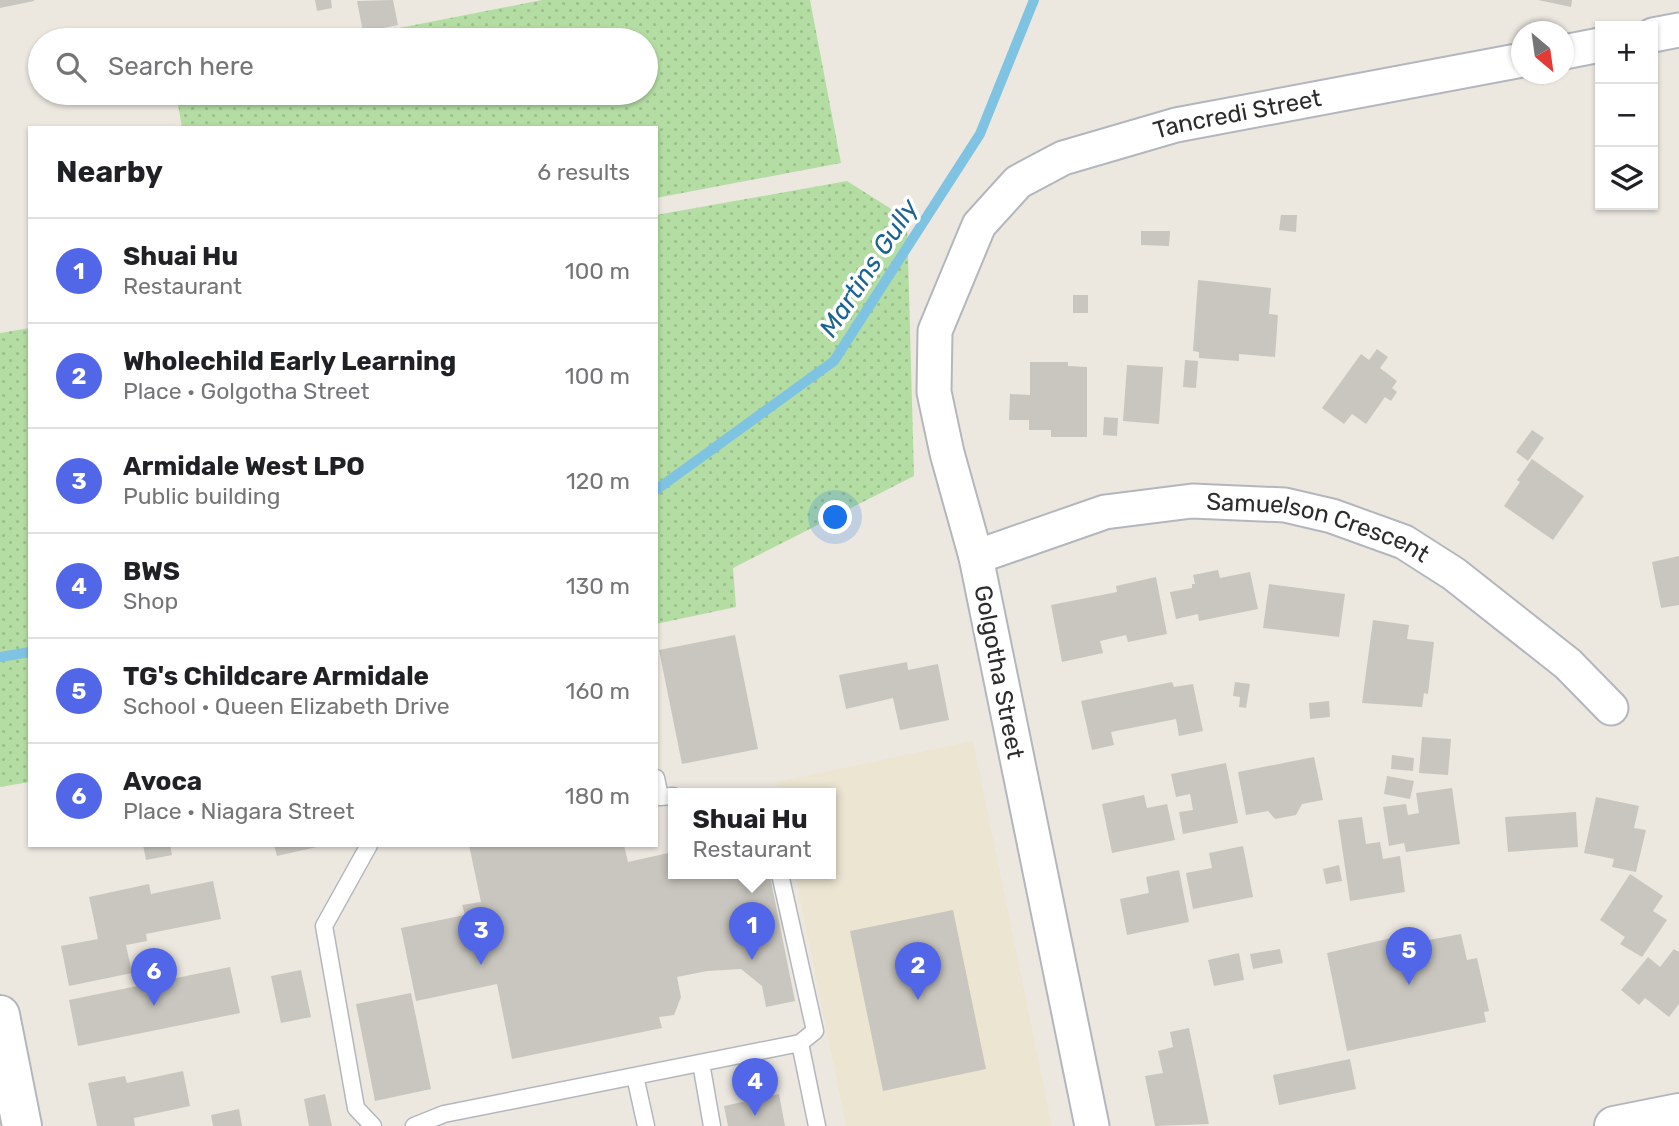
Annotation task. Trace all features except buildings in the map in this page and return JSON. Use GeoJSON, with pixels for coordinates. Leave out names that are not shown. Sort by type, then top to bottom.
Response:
{"type":"FeatureCollection","features":[{"type":"Feature","properties":{"kind":"street"},"geometry":{"type":"LineString","coordinates":[[1658,34],[1679,30]]}},
{"type":"Feature","properties":{"kind":"street"},"geometry":{"type":"LineString","coordinates":[[1574,50],[1595,46]]}},
{"type":"Feature","properties":{"kind":"street","name":"Tancredi Street"},"geometry":{"type":"LineString","coordinates":[[979,225],[1018,182],[1063,158],[1123,138],[1176,125],[1511,62]]}},
{"type":"Feature","properties":{"kind":"street","name":"Golgotha Street"},"geometry":{"type":"LineString","coordinates":[[979,225],[935,331],[934,392],[947,453],[976,557],[1092,1126]]}},
{"type":"Feature","properties":{"kind":"street","name":"Samuelson Crescent"},"geometry":{"type":"LineString","coordinates":[[976,557],[1105,512],[1192,501],[1285,505],[1332,516],[1404,542],[1454,574],[1568,664],[1611,708]]}},
{"type":"Feature","properties":{"kind":"street"},"geometry":{"type":"LineString","coordinates":[[0,1015],[22,1126]]}},
{"type":"Feature","properties":{"kind":"street"},"geometry":{"type":"LineString","coordinates":[[1614,1126],[1679,1113]]}},
{"type":"Feature","properties":{"kind":"lane"},"geometry":{"type":"LineString","coordinates":[[658,788],[660,797],[668,796]]}},
{"type":"Feature","properties":{"kind":"lane"},"geometry":{"type":"LineString","coordinates":[[368,847],[324,926],[356,1108],[373,1126]]}},
{"type":"Feature","properties":{"kind":"lane"},"geometry":{"type":"LineString","coordinates":[[414,1126],[444,1114],[800,1043],[815,1031],[781,879]]}},
{"type":"Feature","properties":{"kind":"lane"},"geometry":{"type":"LineString","coordinates":[[800,1043],[817,1126]]}},
{"type":"Feature","properties":{"kind":"lane"},"geometry":{"type":"LineString","coordinates":[[701,1063],[712,1126]]}},
{"type":"Feature","properties":{"kind":"lane"},"geometry":{"type":"LineString","coordinates":[[635,1076],[646,1126]]}},
{"type":"Feature","properties":{"kind":"shaded area"},"geometry":{"type":"Polygon","coordinates":[[[973,741],[1052,1126],[846,1126],[796,879],[836,879],[836,788],[778,788],[776,782],[973,741]]]}},
{"type":"Feature","properties":{"kind":"green space"},"geometry":{"type":"Polygon","coordinates":[[[542,0],[810,0],[841,163],[658,198],[658,126],[182,126],[178,105],[658,105],[658,28],[399,28],[542,0]]]}},
{"type":"Feature","properties":{"kind":"green space"},"geometry":{"type":"Polygon","coordinates":[[[847,181],[907,219],[914,476],[733,568],[736,607],[658,624],[658,215],[847,181]]]}},
{"type":"Feature","properties":{"kind":"green space"},"geometry":{"type":"Polygon","coordinates":[[[28,328],[28,782],[0,787],[0,333],[28,328]]]}},
{"type":"Feature","properties":{"kind":"waterway","name":"Martins Gully"},"geometry":{"type":"LineString","coordinates":[[658,489],[834,361],[980,134],[1034,0]]}},
{"type":"Feature","properties":{"kind":"waterway","name":"Martins Gully"},"geometry":{"type":"LineString","coordinates":[[0,657],[28,652]]}},
{"type":"Feature","properties":{"kind":"place","name":"Shuai Hu"},"geometry":{"type":"Point","coordinates":[752,960]}},
{"type":"Feature","properties":{"kind":"place","name":"Armidale West LPO"},"geometry":{"type":"Point","coordinates":[481,965]}},
{"type":"Feature","properties":{"kind":"place","name":"TG's Childcare Armidale"},"geometry":{"type":"Point","coordinates":[1409,985]}},
{"type":"Feature","properties":{"kind":"place","name":"Wholechild Early Learning"},"geometry":{"type":"Point","coordinates":[918,1000]}},
{"type":"Feature","properties":{"kind":"place","name":"Avoca"},"geometry":{"type":"Point","coordinates":[154,1006]}},
{"type":"Feature","properties":{"kind":"place","name":"BWS"},"geometry":{"type":"Point","coordinates":[755,1116]}}]}
